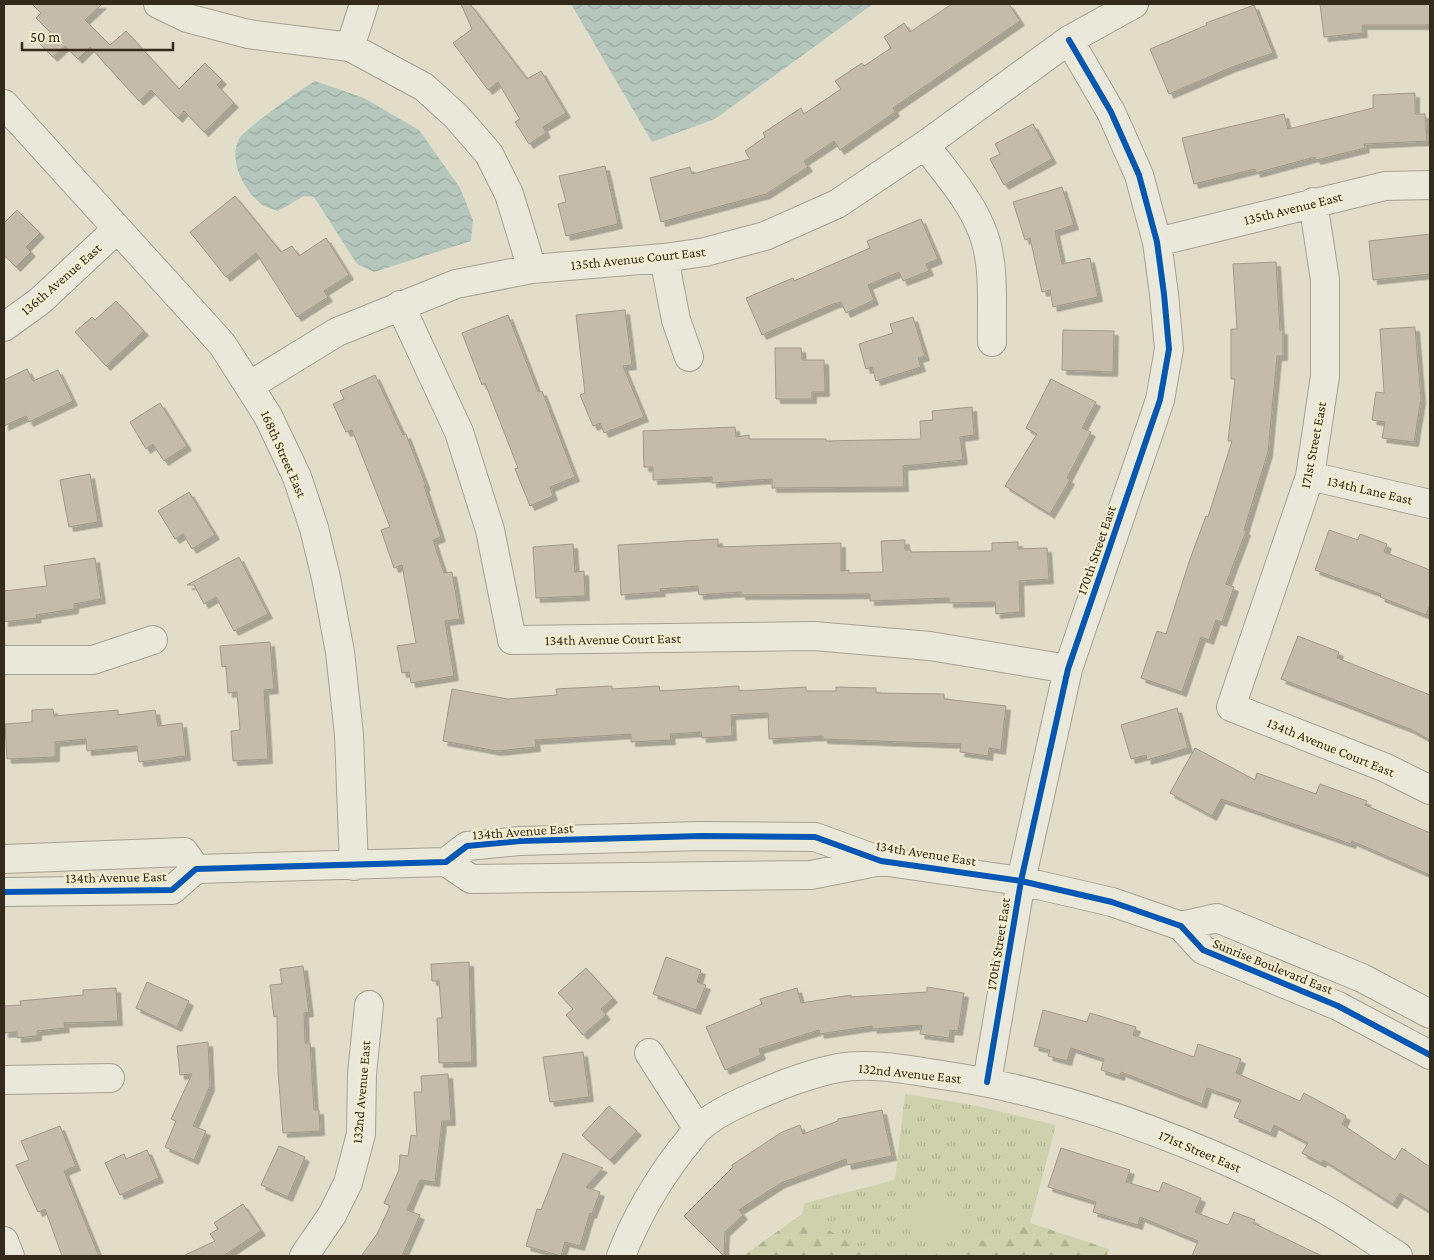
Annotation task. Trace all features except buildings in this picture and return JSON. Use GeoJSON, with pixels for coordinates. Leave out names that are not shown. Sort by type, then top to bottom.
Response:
{"type":"FeatureCollection","features":[{"type":"Feature","properties":{"kind":"street"},"geometry":{"type":"LineString","coordinates":[[158,4],[187,18],[248,34],[350,47],[424,87],[457,117],[489,154],[509,194],[532,269]]}},
{"type":"Feature","properties":{"kind":"street"},"geometry":{"type":"LineString","coordinates":[[350,47],[364,4]]}},
{"type":"Feature","properties":{"kind":"street","name":"135th Avenue Court East"},"geometry":{"type":"LineString","coordinates":[[249,386],[337,332],[456,284],[532,269],[664,258],[705,252],[765,236],[836,204],[925,146],[1069,40],[1134,4]]}},
{"type":"Feature","properties":{"kind":"street","name":"170th Street East"},"geometry":{"type":"LineString","coordinates":[[986,1082],[1021,881],[1068,669],[1160,400],[1169,349],[1157,242],[1135,166],[1111,112],[1069,40]]}},
{"type":"Feature","properties":{"kind":"street","name":"168th Street East"},"geometry":{"type":"LineString","coordinates":[[4,104],[222,344],[268,416],[297,477],[314,528],[340,652],[349,735],[354,866]]}},
{"type":"Feature","properties":{"kind":"street"},"geometry":{"type":"LineString","coordinates":[[925,146],[967,200],[982,229],[989,259],[992,342]]}},
{"type":"Feature","properties":{"kind":"street","name":"135th Avenue East"},"geometry":{"type":"LineString","coordinates":[[1157,242],[1313,202],[1385,186],[1430,185]]}},
{"type":"Feature","properties":{"kind":"street","name":"171st Street East"},"geometry":{"type":"LineString","coordinates":[[1231,707],[1310,476],[1325,376],[1325,280],[1313,202]]}},
{"type":"Feature","properties":{"kind":"street","name":"136th Avenue East"},"geometry":{"type":"LineString","coordinates":[[4,327],[40,300],[117,229]]}},
{"type":"Feature","properties":{"kind":"street"},"geometry":{"type":"LineString","coordinates":[[664,258],[676,320],[689,357]]}},
{"type":"Feature","properties":{"kind":"street","name":"134th Avenue Court East"},"geometry":{"type":"LineString","coordinates":[[400,305],[459,432],[490,530],[512,640],[814,636],[930,646],[1068,669]]}},
{"type":"Feature","properties":{"kind":"street","name":"134th Lane East"},"geometry":{"type":"LineString","coordinates":[[1310,476],[1430,504]]}},
{"type":"Feature","properties":{"kind":"street"},"geometry":{"type":"LineString","coordinates":[[4,660],[93,660],[153,640]]}},
{"type":"Feature","properties":{"kind":"street","name":"134th Avenue Court East"},"geometry":{"type":"LineString","coordinates":[[1231,707],[1386,768],[1430,790]]}},
{"type":"Feature","properties":{"kind":"street","name":"134th Avenue East"},"geometry":{"type":"LineString","coordinates":[[4,892],[172,890],[196,869],[354,866],[457,854],[520,841],[701,836],[815,837],[880,860],[1021,881]]}},
{"type":"Feature","properties":{"kind":"street","name":"134th Avenue East"},"geometry":{"type":"LineString","coordinates":[[4,859],[184,852],[196,869]]}},
{"type":"Feature","properties":{"kind":"street","name":"134th Avenue East"},"geometry":{"type":"LineString","coordinates":[[457,854],[471,879],[811,875],[880,860]]}},
{"type":"Feature","properties":{"kind":"street","name":"Sunrise Boulevard East"},"geometry":{"type":"LineString","coordinates":[[1021,881],[1112,902],[1180,926],[1203,950],[1338,1006],[1430,1055]]}},
{"type":"Feature","properties":{"kind":"street","name":"Sunrise Boulevard East"},"geometry":{"type":"LineString","coordinates":[[1180,926],[1217,918],[1362,978],[1430,1014]]}},
{"type":"Feature","properties":{"kind":"street","name":"132nd Avenue East"},"geometry":{"type":"LineString","coordinates":[[304,1256],[332,1215],[350,1175],[360,1134],[362,1074],[369,1005]]}},
{"type":"Feature","properties":{"kind":"street"},"geometry":{"type":"LineString","coordinates":[[649,1053],[698,1129]]}},
{"type":"Feature","properties":{"kind":"street","name":"132nd Avenue East"},"geometry":{"type":"LineString","coordinates":[[621,1256],[631,1230],[663,1174],[698,1129],[732,1106],[787,1082],[840,1068],[911,1070],[986,1082]]}},
{"type":"Feature","properties":{"kind":"street"},"geometry":{"type":"LineString","coordinates":[[4,1080],[110,1078]]}},
{"type":"Feature","properties":{"kind":"street","name":"171st Street East"},"geometry":{"type":"LineString","coordinates":[[986,1082],[1082,1106],[1200,1149],[1290,1190],[1340,1218],[1381,1252]]}},
{"type":"Feature","properties":{"kind":"street"},"geometry":{"type":"LineString","coordinates":[[4,1241],[10,1256]]}},
{"type":"Feature","properties":{"kind":"green space"},"geometry":{"type":"Polygon","coordinates":[[[905,1094],[977,1106],[1056,1125],[1030,1223],[941,1256],[872,1256],[802,1214],[805,1203],[895,1180],[905,1094]]]}},
{"type":"Feature","properties":{"kind":"green space"},"geometry":{"type":"Polygon","coordinates":[[[917,1198],[964,1204],[959,1241],[913,1235],[917,1198]]]}},
{"type":"Feature","properties":{"kind":"green space"},"geometry":{"type":"Polygon","coordinates":[[[802,1214],[872,1256],[743,1256],[802,1214]]]}},
{"type":"Feature","properties":{"kind":"green space"},"geometry":{"type":"Polygon","coordinates":[[[1030,1223],[1109,1249],[1107,1256],[941,1256],[1030,1223]]]}},
{"type":"Feature","properties":{"kind":"water"},"geometry":{"type":"Polygon","coordinates":[[[571,4],[873,4],[715,119],[652,142],[571,4]]]}},
{"type":"Feature","properties":{"kind":"water"},"geometry":{"type":"Polygon","coordinates":[[[315,81],[364,98],[419,130],[460,188],[473,220],[471,241],[374,272],[357,264],[314,197],[304,196],[278,211],[263,205],[255,198],[244,183],[237,166],[235,156],[239,139],[262,118],[315,81]]]}},
{"type":"Feature","properties":{"kind":"cycle path"},"geometry":{"type":"LineString","coordinates":[[987,1082],[1021,881],[1068,669],[1160,400],[1169,349],[1157,242],[1139,175],[1111,112],[1069,40]]}},
{"type":"Feature","properties":{"kind":"cycle path"},"geometry":{"type":"LineString","coordinates":[[4,892],[172,890],[196,869],[446,862],[467,846],[520,841],[701,836],[815,837],[881,861],[1021,881],[1112,902],[1181,926],[1203,950],[1338,1006],[1430,1055]]}}]}
